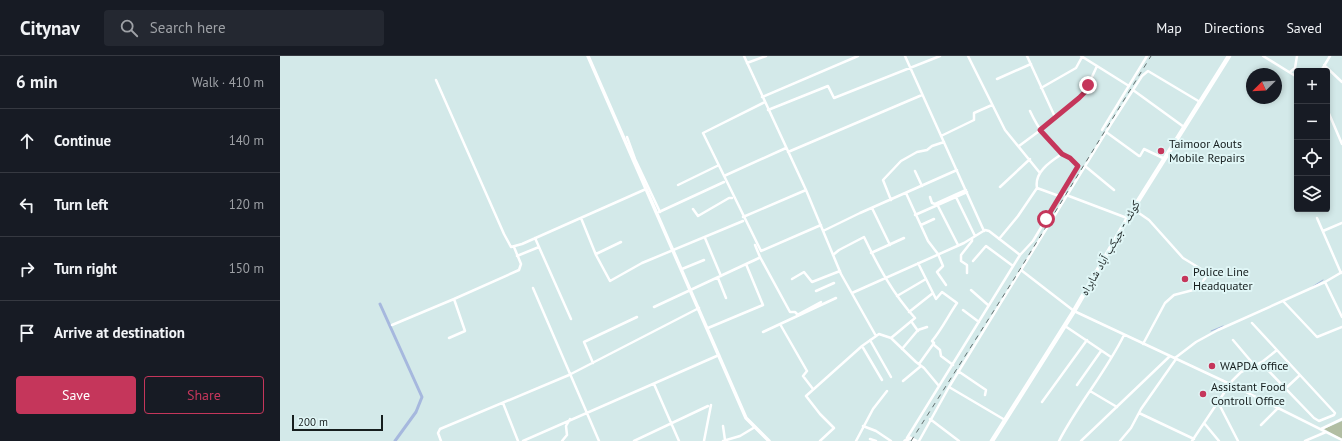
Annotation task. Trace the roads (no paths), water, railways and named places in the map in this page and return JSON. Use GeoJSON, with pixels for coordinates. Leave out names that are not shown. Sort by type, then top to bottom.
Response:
{"type":"FeatureCollection","features":[{"type":"Feature","properties":{"kind":"highway","name":"کوئٹہ - جیکب آباد شاہراہ"},"geometry":{"type":"LineString","coordinates":[[992,441],[1065,326],[1132,209],[1229,56]]}},
{"type":"Feature","properties":{"kind":"street"},"geometry":{"type":"LineString","coordinates":[[588,56],[646,189],[658,212]]}},
{"type":"Feature","properties":{"kind":"street"},"geometry":{"type":"LineString","coordinates":[[744,56],[806,190],[840,271],[876,336]]}},
{"type":"Feature","properties":{"kind":"street"},"geometry":{"type":"LineString","coordinates":[[747,63],[766,56]]}},
{"type":"Feature","properties":{"kind":"street"},"geometry":{"type":"LineString","coordinates":[[762,97],[858,56]]}},
{"type":"Feature","properties":{"kind":"street"},"geometry":{"type":"LineString","coordinates":[[905,56],[984,231]]}},
{"type":"Feature","properties":{"kind":"street"},"geometry":{"type":"LineString","coordinates":[[768,110],[828,86],[834,98],[940,56]]}},
{"type":"Feature","properties":{"kind":"street"},"geometry":{"type":"LineString","coordinates":[[968,56],[1005,130],[1040,173]]}},
{"type":"Feature","properties":{"kind":"street"},"geometry":{"type":"LineString","coordinates":[[1027,56],[1055,117]]}},
{"type":"Feature","properties":{"kind":"street"},"geometry":{"type":"LineString","coordinates":[[1041,88],[1076,68],[1081,56],[1129,86]]}},
{"type":"Feature","properties":{"kind":"street"},"geometry":{"type":"LineString","coordinates":[[1102,130],[1146,56]]}},
{"type":"Feature","properties":{"kind":"street"},"geometry":{"type":"LineString","coordinates":[[1263,56],[1294,75]]}},
{"type":"Feature","properties":{"kind":"street"},"geometry":{"type":"LineString","coordinates":[[1290,72],[1296,68],[1297,56]]}},
{"type":"Feature","properties":{"kind":"street"},"geometry":{"type":"LineString","coordinates":[[1322,68],[1330,56]]}},
{"type":"Feature","properties":{"kind":"street"},"geometry":{"type":"LineString","coordinates":[[998,79],[1031,64]]}},
{"type":"Feature","properties":{"kind":"street"},"geometry":{"type":"LineString","coordinates":[[1324,65],[1342,82]]}},
{"type":"Feature","properties":{"kind":"street"},"geometry":{"type":"LineString","coordinates":[[1019,146],[1085,92],[1097,66]]}},
{"type":"Feature","properties":{"kind":"street"},"geometry":{"type":"LineString","coordinates":[[906,440],[910,438],[917,441],[958,371],[1106,132],[1133,90],[1148,71],[1200,102]]}},
{"type":"Feature","properties":{"kind":"street"},"geometry":{"type":"LineString","coordinates":[[392,325],[518,271],[521,266],[514,247],[509,244],[504,234],[436,80]]}},
{"type":"Feature","properties":{"kind":"street"},"geometry":{"type":"LineString","coordinates":[[1133,90],[1184,127]]}},
{"type":"Feature","properties":{"kind":"street"},"geometry":{"type":"LineString","coordinates":[[788,152],[922,95]]}},
{"type":"Feature","properties":{"kind":"street"},"geometry":{"type":"LineString","coordinates":[[765,102],[703,132],[760,257],[790,312],[795,312],[797,315]]}},
{"type":"Feature","properties":{"kind":"street"},"geometry":{"type":"LineString","coordinates":[[941,136],[974,120],[974,113],[992,105]]}},
{"type":"Feature","properties":{"kind":"street"},"geometry":{"type":"LineString","coordinates":[[906,440],[953,365],[988,305],[1020,255],[1033,241],[1078,166],[1070,158],[1062,154],[1040,130],[1030,111]]}},
{"type":"Feature","properties":{"kind":"street"},"geometry":{"type":"LineString","coordinates":[[1330,116],[1342,144]]}},
{"type":"Feature","properties":{"kind":"street"},"geometry":{"type":"LineString","coordinates":[[1106,132],[1139,156],[1144,149],[1164,159]]}},
{"type":"Feature","properties":{"kind":"street"},"geometry":{"type":"LineString","coordinates":[[627,137],[635,159],[746,418],[769,441]]}},
{"type":"Feature","properties":{"kind":"street"},"geometry":{"type":"LineString","coordinates":[[891,200],[883,180],[896,165],[918,152],[927,150],[932,146],[944,142]]}},
{"type":"Feature","properties":{"kind":"street"},"geometry":{"type":"LineString","coordinates":[[724,176],[786,148]]}},
{"type":"Feature","properties":{"kind":"street"},"geometry":{"type":"LineString","coordinates":[[998,239],[1018,216],[1037,188],[1036,177],[1062,154]]}},
{"type":"Feature","properties":{"kind":"street"},"geometry":{"type":"LineString","coordinates":[[1000,186],[1030,159]]}},
{"type":"Feature","properties":{"kind":"street"},"geometry":{"type":"LineString","coordinates":[[678,185],[717,165],[732,198],[761,251],[821,225]]}},
{"type":"Feature","properties":{"kind":"street"},"geometry":{"type":"LineString","coordinates":[[1085,166],[1114,190]]}},
{"type":"Feature","properties":{"kind":"street"},"geometry":{"type":"LineString","coordinates":[[823,231],[957,170]]}},
{"type":"Feature","properties":{"kind":"street"},"geometry":{"type":"LineString","coordinates":[[915,171],[922,186]]}},
{"type":"Feature","properties":{"kind":"street"},"geometry":{"type":"LineString","coordinates":[[658,212],[724,182]]}},
{"type":"Feature","properties":{"kind":"street"},"geometry":{"type":"LineString","coordinates":[[1037,188],[1059,196]]}},
{"type":"Feature","properties":{"kind":"street"},"geometry":{"type":"LineString","coordinates":[[514,247],[646,189]]}},
{"type":"Feature","properties":{"kind":"street"},"geometry":{"type":"LineString","coordinates":[[581,218],[596,255],[610,281],[642,263],[704,238],[806,190]]}},
{"type":"Feature","properties":{"kind":"street"},"geometry":{"type":"LineString","coordinates":[[930,197],[932,203],[935,204],[966,191]]}},
{"type":"Feature","properties":{"kind":"street"},"geometry":{"type":"LineString","coordinates":[[915,215],[938,206],[966,191]]}},
{"type":"Feature","properties":{"kind":"street"},"geometry":{"type":"LineString","coordinates":[[906,193],[928,241],[938,254],[943,266],[937,272],[946,285]]}},
{"type":"Feature","properties":{"kind":"street"},"geometry":{"type":"LineString","coordinates":[[1061,193],[1127,218]]}},
{"type":"Feature","properties":{"kind":"street"},"geometry":{"type":"LineString","coordinates":[[956,197],[974,237]]}},
{"type":"Feature","properties":{"kind":"street"},"geometry":{"type":"LineString","coordinates":[[694,209],[698,216],[728,198],[732,198]]}},
{"type":"Feature","properties":{"kind":"street"},"geometry":{"type":"LineString","coordinates":[[938,206],[958,245]]}},
{"type":"Feature","properties":{"kind":"street"},"geometry":{"type":"LineString","coordinates":[[872,208],[890,245]]}},
{"type":"Feature","properties":{"kind":"street"},"geometry":{"type":"LineString","coordinates":[[1132,209],[1149,220],[1183,258],[1206,272],[1206,277],[1197,289],[1174,295],[1165,303],[1142,344]]}},
{"type":"Feature","properties":{"kind":"street"},"geometry":{"type":"LineString","coordinates":[[1120,441],[1131,428],[1139,413],[1175,358],[1196,342],[1218,330],[1284,302],[1341,273],[1317,218]]}},
{"type":"Feature","properties":{"kind":"street"},"geometry":{"type":"LineString","coordinates":[[921,225],[934,219]]}},
{"type":"Feature","properties":{"kind":"street"},"geometry":{"type":"LineString","coordinates":[[1323,231],[1342,223]]}},
{"type":"Feature","properties":{"kind":"street"},"geometry":{"type":"LineString","coordinates":[[852,294],[958,245],[984,231],[989,231],[1020,255]]}},
{"type":"Feature","properties":{"kind":"street"},"geometry":{"type":"LineString","coordinates":[[833,255],[839,250],[864,237],[871,252],[897,296],[915,318],[891,338]]}},
{"type":"Feature","properties":{"kind":"street"},"geometry":{"type":"LineString","coordinates":[[967,274],[967,265],[961,261],[961,256],[974,237]]}},
{"type":"Feature","properties":{"kind":"street"},"geometry":{"type":"LineString","coordinates":[[535,238],[571,319]]}},
{"type":"Feature","properties":{"kind":"street"},"geometry":{"type":"LineString","coordinates":[[704,238],[726,298]]}},
{"type":"Feature","properties":{"kind":"street"},"geometry":{"type":"LineString","coordinates":[[871,252],[904,238]]}},
{"type":"Feature","properties":{"kind":"street"},"geometry":{"type":"LineString","coordinates":[[596,255],[597,252],[621,242]]}},
{"type":"Feature","properties":{"kind":"street"},"geometry":{"type":"LineString","coordinates":[[973,261],[986,246],[1014,266]]}},
{"type":"Feature","properties":{"kind":"street"},"geometry":{"type":"LineString","coordinates":[[518,256],[539,247]]}},
{"type":"Feature","properties":{"kind":"street"},"geometry":{"type":"LineString","coordinates":[[654,307],[760,257]]}},
{"type":"Feature","properties":{"kind":"street"},"geometry":{"type":"LineString","coordinates":[[682,269],[704,260]]}},
{"type":"Feature","properties":{"kind":"street"},"geometry":{"type":"LineString","coordinates":[[903,381],[920,365],[933,344],[932,341],[943,328],[946,318],[957,303],[942,292],[936,298],[918,263]]}},
{"type":"Feature","properties":{"kind":"street"},"geometry":{"type":"LineString","coordinates":[[708,328],[763,305],[746,264]]}},
{"type":"Feature","properties":{"kind":"street"},"geometry":{"type":"LineString","coordinates":[[1021,270],[1074,311],[1230,384],[1342,440]]}},
{"type":"Feature","properties":{"kind":"street"},"geometry":{"type":"LineString","coordinates":[[792,279],[804,272],[812,282],[840,271]]}},
{"type":"Feature","properties":{"kind":"street"},"geometry":{"type":"LineString","coordinates":[[897,296],[926,279]]}},
{"type":"Feature","properties":{"kind":"street"},"geometry":{"type":"LineString","coordinates":[[1325,282],[1342,317]]}},
{"type":"Feature","properties":{"kind":"street"},"geometry":{"type":"LineString","coordinates":[[816,291],[834,283]]}},
{"type":"Feature","properties":{"kind":"street"},"geometry":{"type":"LineString","coordinates":[[533,288],[569,375],[599,441]]}},
{"type":"Feature","properties":{"kind":"street"},"geometry":{"type":"LineString","coordinates":[[971,290],[988,305]]}},
{"type":"Feature","properties":{"kind":"street"},"geometry":{"type":"LineString","coordinates":[[909,312],[933,293]]}},
{"type":"Feature","properties":{"kind":"street"},"geometry":{"type":"LineString","coordinates":[[763,332],[836,298]]}},
{"type":"Feature","properties":{"kind":"street"},"geometry":{"type":"LineString","coordinates":[[449,338],[465,330],[454,299]]}},
{"type":"Feature","properties":{"kind":"street"},"geometry":{"type":"LineString","coordinates":[[797,315],[798,313],[821,302]]}},
{"type":"Feature","properties":{"kind":"street"},"geometry":{"type":"LineString","coordinates":[[1284,302],[1288,304],[1317,337],[1342,327]]}},
{"type":"Feature","properties":{"kind":"street"},"geometry":{"type":"LineString","coordinates":[[441,441],[438,433],[440,429],[569,375],[699,308]]}},
{"type":"Feature","properties":{"kind":"street"},"geometry":{"type":"LineString","coordinates":[[963,310],[979,322]]}},
{"type":"Feature","properties":{"kind":"street"},"geometry":{"type":"LineString","coordinates":[[593,363],[584,342],[637,317]]}},
{"type":"Feature","properties":{"kind":"street"},"geometry":{"type":"LineString","coordinates":[[911,321],[918,331]]}},
{"type":"Feature","properties":{"kind":"street"},"geometry":{"type":"LineString","coordinates":[[780,324],[807,371],[803,376],[813,389]]}},
{"type":"Feature","properties":{"kind":"street"},"geometry":{"type":"LineString","coordinates":[[1252,324],[1335,412],[1334,415],[1319,421],[1285,389],[1261,363]]}},
{"type":"Feature","properties":{"kind":"street"},"geometry":{"type":"LineString","coordinates":[[1065,326],[1111,357]]}},
{"type":"Feature","properties":{"kind":"street"},"geometry":{"type":"LineString","coordinates":[[902,349],[918,331],[927,327]]}},
{"type":"Feature","properties":{"kind":"street"},"geometry":{"type":"LineString","coordinates":[[820,441],[834,428],[820,414],[806,396],[862,346],[876,336],[882,334],[891,338],[931,374],[939,386]]}},
{"type":"Feature","properties":{"kind":"street"},"geometry":{"type":"LineString","coordinates":[[1059,441],[1070,420],[1090,391],[1124,335]]}},
{"type":"Feature","properties":{"kind":"street"},"geometry":{"type":"LineString","coordinates":[[870,340],[891,377]]}},
{"type":"Feature","properties":{"kind":"street"},"geometry":{"type":"LineString","coordinates":[[1042,402],[1087,340]]}},
{"type":"Feature","properties":{"kind":"street"},"geometry":{"type":"LineString","coordinates":[[1233,340],[1255,366]]}},
{"type":"Feature","properties":{"kind":"street"},"geometry":{"type":"LineString","coordinates":[[933,344],[940,350],[941,356],[953,365]]}},
{"type":"Feature","properties":{"kind":"street"},"geometry":{"type":"LineString","coordinates":[[862,346],[882,380]]}},
{"type":"Feature","properties":{"kind":"street"},"geometry":{"type":"LineString","coordinates":[[1139,413],[1193,440],[1230,384],[1241,372],[1261,363],[1277,350]]}},
{"type":"Feature","properties":{"kind":"street"},"geometry":{"type":"LineString","coordinates":[[1077,385],[1102,351]]}},
{"type":"Feature","properties":{"kind":"street"},"geometry":{"type":"LineString","coordinates":[[523,441],[586,412],[720,355]]}},
{"type":"Feature","properties":{"kind":"street"},"geometry":{"type":"LineString","coordinates":[[1080,441],[1170,356]]}},
{"type":"Feature","properties":{"kind":"street"},"geometry":{"type":"LineString","coordinates":[[958,371],[986,390],[985,395]]}},
{"type":"Feature","properties":{"kind":"street"},"geometry":{"type":"LineString","coordinates":[[1285,389],[1300,375]]}},
{"type":"Feature","properties":{"kind":"street"},"geometry":{"type":"LineString","coordinates":[[654,384],[679,441]]}},
{"type":"Feature","properties":{"kind":"street"},"geometry":{"type":"LineString","coordinates":[[949,387],[1005,420]]}},
{"type":"Feature","properties":{"kind":"street"},"geometry":{"type":"LineString","coordinates":[[856,441],[873,409],[887,391]]}},
{"type":"Feature","properties":{"kind":"street"},"geometry":{"type":"LineString","coordinates":[[1090,391],[1117,407]]}},
{"type":"Feature","properties":{"kind":"street"},"geometry":{"type":"LineString","coordinates":[[503,403],[518,441]]}},
{"type":"Feature","properties":{"kind":"street"},"geometry":{"type":"LineString","coordinates":[[1216,404],[1220,406],[1238,441]]}},
{"type":"Feature","properties":{"kind":"street"},"geometry":{"type":"LineString","coordinates":[[634,441],[710,406],[704,441]]}},
{"type":"Feature","properties":{"kind":"street"},"geometry":{"type":"LineString","coordinates":[[1261,425],[1278,408]]}},
{"type":"Feature","properties":{"kind":"street"},"geometry":{"type":"LineString","coordinates":[[562,441],[567,435],[566,426],[570,419]]}},
{"type":"Feature","properties":{"kind":"street"},"geometry":{"type":"LineString","coordinates":[[930,419],[959,441]]}},
{"type":"Feature","properties":{"kind":"street"},"geometry":{"type":"LineString","coordinates":[[1321,429],[1342,419]]}},
{"type":"Feature","properties":{"kind":"street"},"geometry":{"type":"LineString","coordinates":[[1204,423],[1219,441]]}},
{"type":"Feature","properties":{"kind":"street"},"geometry":{"type":"LineString","coordinates":[[723,426],[724,441],[740,436],[754,427]]}},
{"type":"Feature","properties":{"kind":"street"},"geometry":{"type":"LineString","coordinates":[[863,426],[876,431],[891,441]]}},
{"type":"Feature","properties":{"kind":"street"},"geometry":{"type":"LineString","coordinates":[[1305,441],[1327,432]]}},
{"type":"Feature","properties":{"kind":"street"},"geometry":{"type":"LineString","coordinates":[[870,439],[876,441]]}},
{"type":"Feature","properties":{"kind":"waterway"},"geometry":{"type":"LineString","coordinates":[[1312,287],[1323,280]]}},
{"type":"Feature","properties":{"kind":"waterway"},"geometry":{"type":"LineString","coordinates":[[380,304],[422,397],[416,412],[395,441]]}},
{"type":"Feature","properties":{"kind":"waterway"},"geometry":{"type":"LineString","coordinates":[[1211,331],[1223,326]]}},
{"type":"Feature","properties":{"kind":"railway"},"geometry":{"type":"LineString","coordinates":[[911,441],[1014,279],[1151,56]]}},
{"type":"Feature","properties":{"kind":"place","name":"Taimoor Aouts Mobile Repairs"},"geometry":{"type":"Point","coordinates":[1161,151]}},
{"type":"Feature","properties":{"kind":"place","name":"Police Line Headquater"},"geometry":{"type":"Point","coordinates":[1185,279]}},
{"type":"Feature","properties":{"kind":"place","name":"WAPDA office"},"geometry":{"type":"Point","coordinates":[1212,366]}},
{"type":"Feature","properties":{"kind":"place","name":"Assistant Food Controll Office"},"geometry":{"type":"Point","coordinates":[1203,394]}}]}
